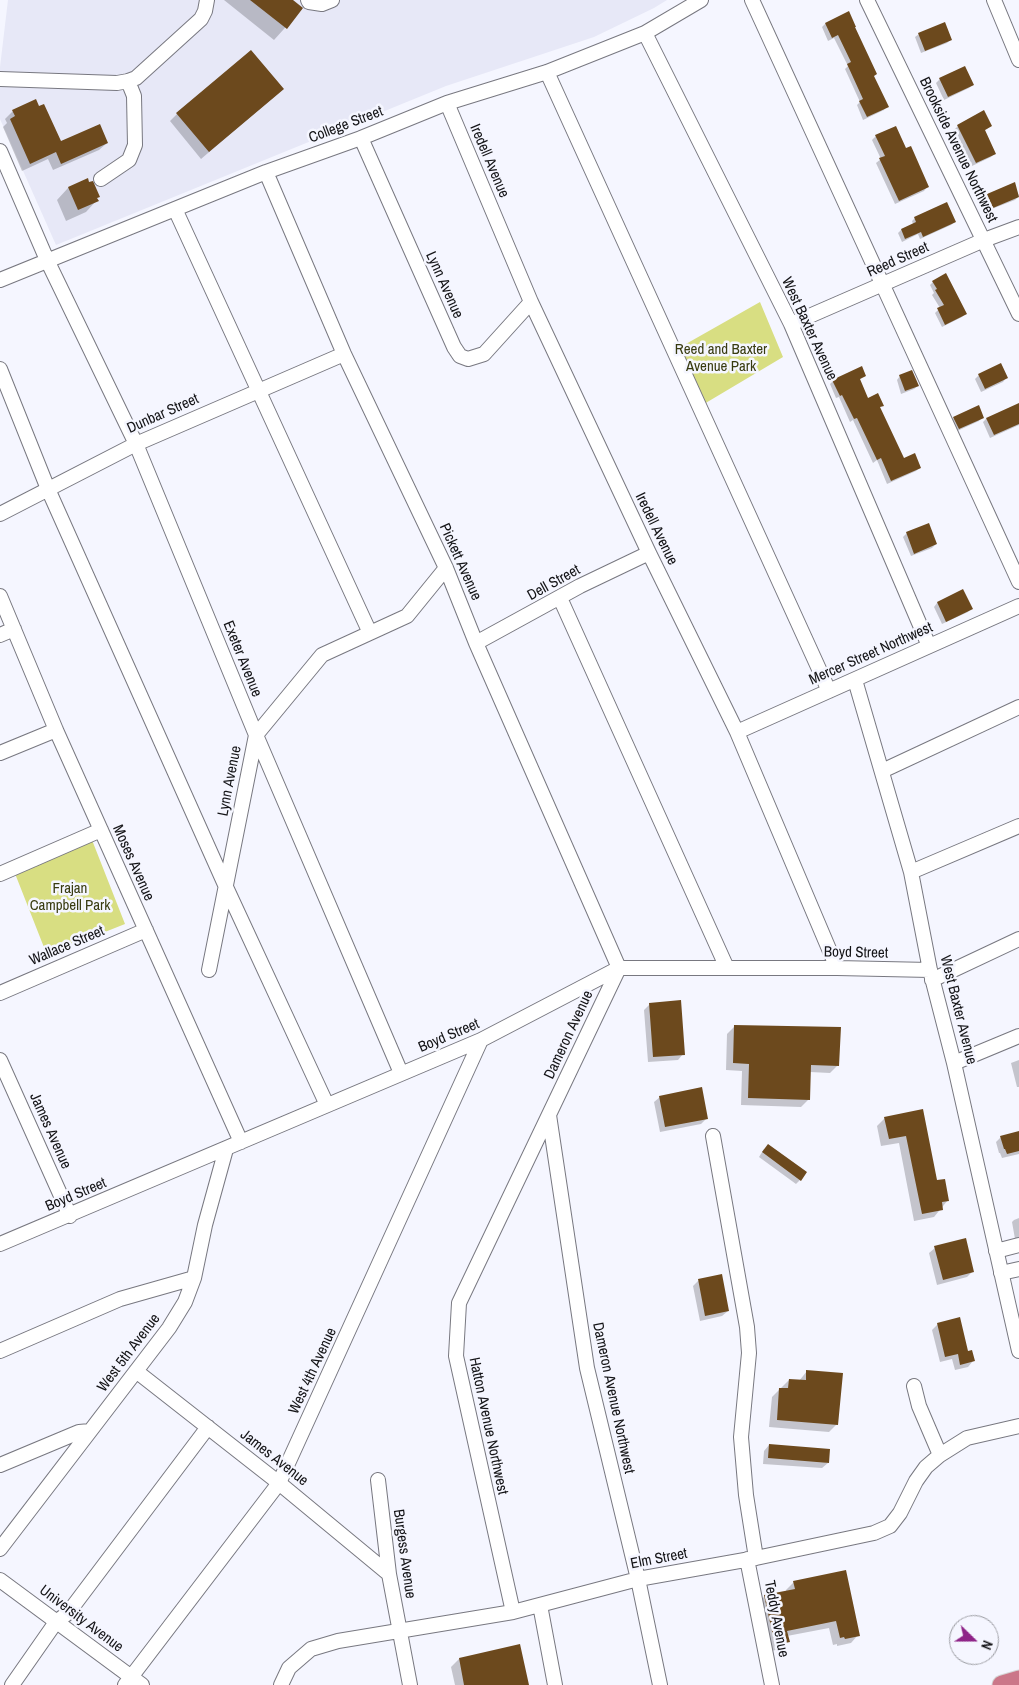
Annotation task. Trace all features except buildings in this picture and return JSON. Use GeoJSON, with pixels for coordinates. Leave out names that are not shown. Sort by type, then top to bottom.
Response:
{"type":"FeatureCollection","features":[{"type":"Feature","properties":{"kind":"highway"},"geometry":{"type":"LineString","coordinates":[[1002,1685],[1019,1680]]}},
{"type":"Feature","properties":{"kind":"street"},"geometry":{"type":"LineString","coordinates":[[0,78],[117,83],[136,78],[201,20],[207,0]]}},
{"type":"Feature","properties":{"kind":"street"},"geometry":{"type":"LineString","coordinates":[[308,0],[309,2],[322,4],[332,0]]}},
{"type":"Feature","properties":{"kind":"street","name":"College Street"},"geometry":{"type":"LineString","coordinates":[[0,280],[266,172],[361,138],[447,103],[548,72],[645,33],[701,0]]}},
{"type":"Feature","properties":{"kind":"street"},"geometry":{"type":"LineString","coordinates":[[752,0],[1019,582]]}},
{"type":"Feature","properties":{"kind":"street","name":"Brookside Avenue Northwest"},"geometry":{"type":"LineString","coordinates":[[867,0],[1019,314]]}},
{"type":"Feature","properties":{"kind":"street"},"geometry":{"type":"LineString","coordinates":[[994,0],[1019,60]]}},
{"type":"Feature","properties":{"kind":"street","name":"West Baxter Avenue"},"geometry":{"type":"LineString","coordinates":[[645,33],[791,324],[929,646]]}},
{"type":"Feature","properties":{"kind":"street"},"geometry":{"type":"LineString","coordinates":[[548,72],[829,691]]}},
{"type":"Feature","properties":{"kind":"street"},"geometry":{"type":"LineString","coordinates":[[101,179],[129,160],[135,145],[134,96],[128,81]]}},
{"type":"Feature","properties":{"kind":"street","name":"Iredell Avenue"},"geometry":{"type":"LineString","coordinates":[[447,103],[531,302],[649,553],[737,732],[838,968]]}},
{"type":"Feature","properties":{"kind":"street","name":"Lynn Avenue"},"geometry":{"type":"LineString","coordinates":[[361,138],[454,347],[460,356],[468,359],[484,354],[531,302]]}},
{"type":"Feature","properties":{"kind":"street","name":"Exeter Avenue"},"geometry":{"type":"LineString","coordinates":[[0,151],[47,260],[136,444],[256,735],[401,1073]]}},
{"type":"Feature","properties":{"kind":"street","name":"Pickett Avenue"},"geometry":{"type":"LineString","coordinates":[[266,172],[344,354],[446,568],[476,643],[618,968]]}},
{"type":"Feature","properties":{"kind":"street"},"geometry":{"type":"LineString","coordinates":[[175,209],[370,633]]}},
{"type":"Feature","properties":{"kind":"street","name":"Reed Street"},"geometry":{"type":"LineString","coordinates":[[791,324],[984,240],[1019,228]]}},
{"type":"Feature","properties":{"kind":"street","name":"Dunbar Street"},"geometry":{"type":"LineString","coordinates":[[0,514],[136,444],[344,354]]}},
{"type":"Feature","properties":{"kind":"street"},"geometry":{"type":"LineString","coordinates":[[0,369],[48,489],[226,887],[327,1105]]}},
{"type":"Feature","properties":{"kind":"street","name":"Dell Street"},"geometry":{"type":"LineString","coordinates":[[476,643],[649,553]]}},
{"type":"Feature","properties":{"kind":"street","name":"Lynn Avenue"},"geometry":{"type":"LineString","coordinates":[[209,970],[256,735],[322,655],[407,616],[446,568]]}},
{"type":"Feature","properties":{"kind":"street","name":"Moses Avenue"},"geometry":{"type":"LineString","coordinates":[[0,596],[56,730],[240,1142]]}},
{"type":"Feature","properties":{"kind":"street"},"geometry":{"type":"LineString","coordinates":[[560,598],[727,968]]}},
{"type":"Feature","properties":{"kind":"street","name":"Mercer Street Northwest"},"geometry":{"type":"LineString","coordinates":[[737,732],[1019,606]]}},
{"type":"Feature","properties":{"kind":"street"},"geometry":{"type":"LineString","coordinates":[[0,635],[14,629]]}},
{"type":"Feature","properties":{"kind":"street","name":"West Baxter Avenue"},"geometry":{"type":"LineString","coordinates":[[855,680],[911,872],[931,975],[954,1063],[1001,1273],[1016,1324],[1019,1351]]}},
{"type":"Feature","properties":{"kind":"street"},"geometry":{"type":"LineString","coordinates":[[882,772],[1019,707]]}},
{"type":"Feature","properties":{"kind":"street"},"geometry":{"type":"LineString","coordinates":[[0,754],[56,730]]}},
{"type":"Feature","properties":{"kind":"street"},"geometry":{"type":"LineString","coordinates":[[911,872],[1019,826]]}},
{"type":"Feature","properties":{"kind":"street"},"geometry":{"type":"LineString","coordinates":[[0,874],[101,830]]}},
{"type":"Feature","properties":{"kind":"street","name":"Wallace Street"},"geometry":{"type":"LineString","coordinates":[[0,993],[146,930]]}},
{"type":"Feature","properties":{"kind":"street"},"geometry":{"type":"LineString","coordinates":[[931,975],[1019,939]]}},
{"type":"Feature","properties":{"kind":"street","name":"Boyd Street"},"geometry":{"type":"LineString","coordinates":[[0,1244],[482,1040],[618,968],[838,968],[931,975]]}},
{"type":"Feature","properties":{"kind":"street","name":"Dameron Avenue"},"geometry":{"type":"LineString","coordinates":[[549,1115],[618,968]]}},
{"type":"Feature","properties":{"kind":"street"},"geometry":{"type":"LineString","coordinates":[[954,1063],[1019,1036]]}},
{"type":"Feature","properties":{"kind":"street","name":"West 4th Avenue"},"geometry":{"type":"LineString","coordinates":[[132,1682],[279,1483],[482,1040]]}},
{"type":"Feature","properties":{"kind":"street","name":"James Avenue"},"geometry":{"type":"LineString","coordinates":[[0,1060],[70,1216]]}},
{"type":"Feature","properties":{"kind":"street","name":"Dameron Avenue Northwest"},"geometry":{"type":"LineString","coordinates":[[549,1115],[587,1368],[638,1579],[660,1685]]}},
{"type":"Feature","properties":{"kind":"street","name":"Hatton Avenue Northwest"},"geometry":{"type":"LineString","coordinates":[[513,1612],[456,1356],[460,1303],[549,1115]]}},
{"type":"Feature","properties":{"kind":"street","name":"Teddy Avenue"},"geometry":{"type":"LineString","coordinates":[[713,1136],[747,1327],[749,1354],[741,1437],[751,1558],[772,1685]]}},
{"type":"Feature","properties":{"kind":"street","name":"West 5th Avenue"},"geometry":{"type":"LineString","coordinates":[[0,1549],[169,1328],[185,1302],[194,1278],[205,1225],[226,1149]]}},
{"type":"Feature","properties":{"kind":"street"},"geometry":{"type":"LineString","coordinates":[[996,1251],[1019,1247]]}},
{"type":"Feature","properties":{"kind":"street"},"geometry":{"type":"LineString","coordinates":[[1001,1273],[1019,1269]]}},
{"type":"Feature","properties":{"kind":"street"},"geometry":{"type":"LineString","coordinates":[[0,1351],[120,1299],[194,1278]]}},
{"type":"Feature","properties":{"kind":"street","name":"James Avenue"},"geometry":{"type":"LineString","coordinates":[[136,1371],[279,1483],[389,1574]]}},
{"type":"Feature","properties":{"kind":"street"},"geometry":{"type":"LineString","coordinates":[[914,1386],[919,1406],[940,1455]]}},
{"type":"Feature","properties":{"kind":"street","name":"Elm Street"},"geometry":{"type":"LineString","coordinates":[[281,1685],[289,1668],[311,1649],[338,1641],[513,1612],[638,1579],[874,1533],[890,1526],[900,1513],[916,1481],[926,1467],[940,1455],[967,1438],[1019,1426]]}},
{"type":"Feature","properties":{"kind":"street"},"geometry":{"type":"LineString","coordinates":[[12,1685],[56,1622],[68,1613],[208,1428]]}},
{"type":"Feature","properties":{"kind":"street"},"geometry":{"type":"LineString","coordinates":[[0,1465],[79,1432],[90,1431]]}},
{"type":"Feature","properties":{"kind":"street","name":"Burgess Avenue"},"geometry":{"type":"LineString","coordinates":[[378,1480],[389,1574],[410,1685]]}},
{"type":"Feature","properties":{"kind":"street","name":"University Avenue"},"geometry":{"type":"LineString","coordinates":[[0,1580],[132,1682]]}},
{"type":"Feature","properties":{"kind":"street"},"geometry":{"type":"LineString","coordinates":[[540,1605],[556,1685]]}},
{"type":"Feature","properties":{"kind":"shaded area"},"geometry":{"type":"Polygon","coordinates":[[[8,0],[667,0],[594,37],[446,86],[56,245],[0,119],[0,67],[8,0]]]}},
{"type":"Feature","properties":{"kind":"green space","name":"Reed and Baxter Avenue Park"},"geometry":{"type":"Polygon","coordinates":[[[760,302],[783,357],[704,404],[677,349],[760,302]]]}},
{"type":"Feature","properties":{"kind":"green space","name":"Frajan Campbell Park"},"geometry":{"type":"Polygon","coordinates":[[[92,840],[125,924],[47,955],[14,871],[92,840]]]}}]}
